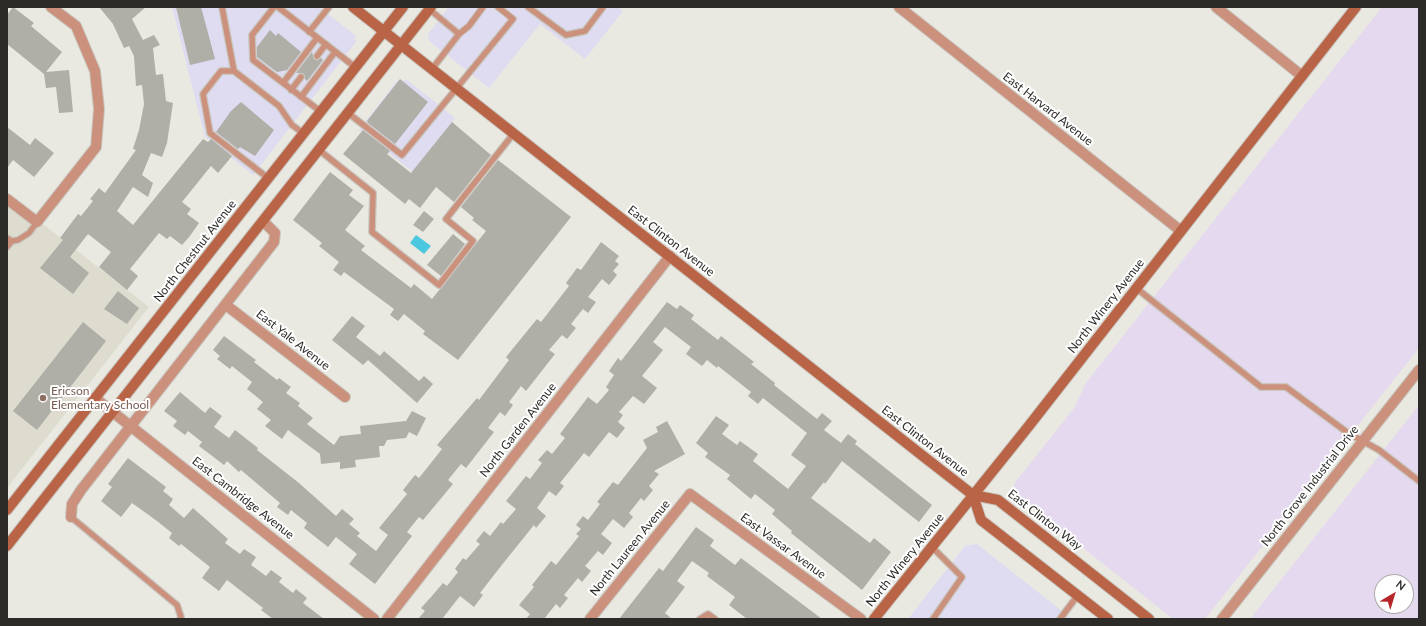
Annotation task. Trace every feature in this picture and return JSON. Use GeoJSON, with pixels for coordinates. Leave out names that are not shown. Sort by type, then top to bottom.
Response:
{"type":"FeatureCollection","features":[{"type":"Feature","properties":{"kind":"main road","name":"East Clinton Avenue"},"geometry":{"type":"LineString","coordinates":[[352,7],[973,495]]}},
{"type":"Feature","properties":{"kind":"main road","name":"North Chestnut Avenue"},"geometry":{"type":"LineString","coordinates":[[7,510],[402,7]]}},
{"type":"Feature","properties":{"kind":"main road","name":"North Winery Avenue"},"geometry":{"type":"LineString","coordinates":[[874,619],[1356,7]]}},
{"type":"Feature","properties":{"kind":"main road"},"geometry":{"type":"LineString","coordinates":[[7,546],[430,8]]}},
{"type":"Feature","properties":{"kind":"main road"},"geometry":{"type":"LineString","coordinates":[[973,495],[981,520],[1108,619]]}},
{"type":"Feature","properties":{"kind":"main road","name":"East Clinton Way"},"geometry":{"type":"LineString","coordinates":[[973,495],[998,500],[1149,619]]}},
{"type":"Feature","properties":{"kind":"street"},"geometry":{"type":"LineString","coordinates":[[7,199],[37,222],[96,147],[99,109],[96,71],[76,26],[51,7]]}},
{"type":"Feature","properties":{"kind":"street","name":"East Harvard Avenue"},"geometry":{"type":"LineString","coordinates":[[899,7],[1181,230]]}},
{"type":"Feature","properties":{"kind":"street"},"geometry":{"type":"LineString","coordinates":[[1216,7],[1302,76]]}},
{"type":"Feature","properties":{"kind":"street"},"geometry":{"type":"LineString","coordinates":[[71,517],[70,510],[79,494],[130,426],[226,305],[276,239],[273,230],[262,221]]}},
{"type":"Feature","properties":{"kind":"street","name":"North Garden Avenue"},"geometry":{"type":"LineString","coordinates":[[387,619],[670,256]]}},
{"type":"Feature","properties":{"kind":"street","name":"East Yale Avenue"},"geometry":{"type":"LineString","coordinates":[[226,305],[344,397]]}},
{"type":"Feature","properties":{"kind":"street","name":"North Grove Industrial Drive"},"geometry":{"type":"LineString","coordinates":[[1222,619],[1419,370]]}},
{"type":"Feature","properties":{"kind":"street","name":"East Cambridge Avenue"},"geometry":{"type":"LineString","coordinates":[[95,398],[374,619]]}},
{"type":"Feature","properties":{"kind":"street","name":"North Laureen Avenue"},"geometry":{"type":"LineString","coordinates":[[590,619],[690,494]]}},
{"type":"Feature","properties":{"kind":"street","name":"East Vassar Avenue"},"geometry":{"type":"LineString","coordinates":[[690,494],[861,619]]}},
{"type":"Feature","properties":{"kind":"lane"},"geometry":{"type":"LineString","coordinates":[[222,7],[234,71]]}},
{"type":"Feature","properties":{"kind":"lane"},"geometry":{"type":"LineString","coordinates":[[274,7],[252,35],[253,60],[320,112]]}},
{"type":"Feature","properties":{"kind":"lane"},"geometry":{"type":"LineString","coordinates":[[278,7],[355,67]]}},
{"type":"Feature","properties":{"kind":"lane"},"geometry":{"type":"LineString","coordinates":[[309,32],[329,7]]}},
{"type":"Feature","properties":{"kind":"lane"},"geometry":{"type":"LineString","coordinates":[[432,69],[459,34],[469,26],[483,7]]}},
{"type":"Feature","properties":{"kind":"lane"},"geometry":{"type":"LineString","coordinates":[[348,112],[402,156],[513,19],[498,7]]}},
{"type":"Feature","properties":{"kind":"lane"},"geometry":{"type":"LineString","coordinates":[[528,7],[566,35],[584,31],[603,7]]}},
{"type":"Feature","properties":{"kind":"lane"},"geometry":{"type":"LineString","coordinates":[[430,8],[459,34]]}},
{"type":"Feature","properties":{"kind":"lane"},"geometry":{"type":"LineString","coordinates":[[283,83],[317,38]]}},
{"type":"Feature","properties":{"kind":"lane"},"geometry":{"type":"LineString","coordinates":[[317,56],[326,44]]}},
{"type":"Feature","properties":{"kind":"lane"},"geometry":{"type":"LineString","coordinates":[[301,97],[335,52]]}},
{"type":"Feature","properties":{"kind":"lane"},"geometry":{"type":"LineString","coordinates":[[268,178],[210,133],[203,94],[221,71],[234,71],[279,106],[292,125],[303,133]]}},
{"type":"Feature","properties":{"kind":"lane"},"geometry":{"type":"LineString","coordinates":[[291,90],[301,77]]}},
{"type":"Feature","properties":{"kind":"lane"},"geometry":{"type":"LineString","coordinates":[[319,150],[373,193],[372,232],[439,285],[473,241],[446,219],[514,133]]}},
{"type":"Feature","properties":{"kind":"lane"},"geometry":{"type":"LineString","coordinates":[[7,247],[10,240],[18,240],[29,233],[37,222]]}},
{"type":"Feature","properties":{"kind":"lane"},"geometry":{"type":"LineString","coordinates":[[1136,288],[1261,386],[1286,387],[1348,433],[1362,442],[1380,450],[1419,481]]}},
{"type":"Feature","properties":{"kind":"lane"},"geometry":{"type":"LineString","coordinates":[[71,517],[177,605],[182,617],[180,619]]}},
{"type":"Feature","properties":{"kind":"lane"},"geometry":{"type":"LineString","coordinates":[[932,547],[962,577],[933,619]]}},
{"type":"Feature","properties":{"kind":"lane"},"geometry":{"type":"LineString","coordinates":[[1060,619],[1078,595]]}},
{"type":"Feature","properties":{"kind":"lane"},"geometry":{"type":"LineString","coordinates":[[700,619],[708,614],[715,619]]}},
{"type":"Feature","properties":{"kind":"shaded area"},"geometry":{"type":"Polygon","coordinates":[[[172,7],[319,7],[355,35],[356,42],[253,175],[205,137],[172,7]]]}},
{"type":"Feature","properties":{"kind":"shaded area"},"geometry":{"type":"Polygon","coordinates":[[[449,7],[618,7],[623,11],[585,59],[540,24],[489,88],[429,41],[428,34],[449,7]]]}},
{"type":"Feature","properties":{"kind":"shaded area"},"geometry":{"type":"Polygon","coordinates":[[[1382,7],[1419,7],[1419,348],[1205,619],[1173,619],[1015,494],[1014,484],[1074,408],[1086,383],[1382,7]]]}},
{"type":"Feature","properties":{"kind":"shaded area"},"geometry":{"type":"Polygon","coordinates":[[[407,80],[455,118],[413,172],[359,130],[397,81],[407,80]]]}},
{"type":"Feature","properties":{"kind":"shaded area","name":"Ericson Elementary School"},"geometry":{"type":"Polygon","coordinates":[[[7,196],[149,307],[7,488],[7,196]]]}},
{"type":"Feature","properties":{"kind":"shaded area"},"geometry":{"type":"Polygon","coordinates":[[[1419,405],[1419,619],[1250,619],[1419,405]]]}},
{"type":"Feature","properties":{"kind":"shaded area"},"geometry":{"type":"Polygon","coordinates":[[[977,544],[1072,619],[908,619],[965,546],[977,544]]]}},
{"type":"Feature","properties":{"kind":"water"},"geometry":{"type":"Polygon","coordinates":[[[416,235],[431,246],[424,254],[410,243],[416,235]]]}},
{"type":"Feature","properties":{"kind":"building"},"geometry":{"type":"Polygon","coordinates":[[[13,7],[34,23],[31,26],[62,52],[46,72],[69,70],[73,112],[59,113],[56,87],[46,88],[44,74],[7,44],[7,15],[13,7]]]}},
{"type":"Feature","properties":{"kind":"building"},"geometry":{"type":"Polygon","coordinates":[[[99,7],[146,7],[132,19],[143,40],[154,35],[160,45],[153,48],[156,75],[163,74],[166,101],[173,103],[167,143],[162,157],[151,153],[142,175],[153,183],[148,197],[133,187],[117,211],[133,225],[203,139],[208,142],[211,139],[232,156],[218,173],[211,166],[182,202],[191,209],[187,214],[199,223],[190,236],[182,245],[170,236],[167,239],[159,233],[130,269],[138,276],[127,290],[99,267],[111,252],[88,234],[70,257],[89,273],[73,294],[40,268],[63,240],[60,238],[78,214],[81,216],[93,201],[90,199],[99,188],[105,193],[136,150],[133,149],[139,130],[144,104],[142,85],[136,86],[134,56],[129,46],[124,48],[113,24],[99,7]]]}},
{"type":"Feature","properties":{"kind":"building"},"geometry":{"type":"Polygon","coordinates":[[[176,7],[201,7],[215,59],[190,65],[176,7]]]}},
{"type":"Feature","properties":{"kind":"building"},"geometry":{"type":"Polygon","coordinates":[[[270,30],[276,36],[278,33],[301,52],[287,70],[277,72],[257,57],[257,47],[270,30]]]}},
{"type":"Feature","properties":{"kind":"building"},"geometry":{"type":"Polygon","coordinates":[[[312,52],[314,59],[321,58],[323,60],[307,81],[303,73],[296,73],[312,52]]]}},
{"type":"Feature","properties":{"kind":"building"},"geometry":{"type":"Polygon","coordinates":[[[400,79],[428,102],[395,144],[367,121],[400,79]]]}},
{"type":"Feature","properties":{"kind":"building"},"geometry":{"type":"Polygon","coordinates":[[[241,102],[274,130],[255,156],[240,147],[238,149],[216,132],[231,111],[241,102]]]}},
{"type":"Feature","properties":{"kind":"building"},"geometry":{"type":"Polygon","coordinates":[[[452,122],[491,155],[454,202],[436,187],[420,208],[409,199],[405,204],[343,154],[363,130],[390,151],[387,154],[411,173],[452,122]]]}},
{"type":"Feature","properties":{"kind":"building"},"geometry":{"type":"Polygon","coordinates":[[[7,127],[30,145],[35,138],[54,153],[34,177],[13,160],[7,168],[7,127]]]}},
{"type":"Feature","properties":{"kind":"building"},"geometry":{"type":"Polygon","coordinates":[[[498,160],[571,217],[458,360],[423,334],[425,331],[404,314],[398,321],[390,315],[394,309],[344,272],[341,276],[333,270],[339,262],[319,246],[322,243],[293,220],[330,172],[353,190],[349,195],[364,206],[345,230],[365,246],[361,250],[411,288],[414,284],[432,299],[486,231],[472,220],[474,218],[461,207],[498,160]]]}},
{"type":"Feature","properties":{"kind":"building"},"geometry":{"type":"Polygon","coordinates":[[[424,211],[434,219],[423,232],[413,225],[424,211]]]}},
{"type":"Feature","properties":{"kind":"building"},"geometry":{"type":"Polygon","coordinates":[[[453,234],[465,244],[441,276],[427,265],[453,234]]]}},
{"type":"Feature","properties":{"kind":"building"},"geometry":{"type":"Polygon","coordinates":[[[601,242],[619,256],[615,261],[619,264],[613,271],[617,275],[609,285],[602,279],[588,297],[596,302],[588,313],[583,309],[571,324],[576,328],[567,339],[562,335],[549,350],[555,354],[526,391],[521,386],[509,402],[513,405],[505,416],[500,412],[488,428],[494,432],[466,468],[461,464],[448,480],[453,484],[423,520],[419,517],[407,532],[412,536],[375,584],[349,564],[357,554],[336,537],[328,547],[304,528],[307,523],[291,510],[288,515],[277,507],[280,503],[241,470],[239,472],[227,461],[224,465],[199,446],[202,442],[188,431],[185,435],[173,426],[177,421],[164,411],[180,392],[205,413],[210,407],[222,416],[214,427],[229,438],[235,430],[258,448],[257,450],[299,483],[336,516],[342,509],[354,519],[349,524],[360,533],[357,536],[376,551],[388,535],[379,528],[407,494],[403,490],[415,475],[419,478],[442,449],[437,445],[477,398],[479,400],[509,360],[506,357],[537,319],[541,322],[569,286],[566,283],[577,268],[581,270],[601,242]]]}},
{"type":"Feature","properties":{"kind":"building"},"geometry":{"type":"Polygon","coordinates":[[[118,291],[139,308],[127,324],[104,309],[118,291]]]}},
{"type":"Feature","properties":{"kind":"building"},"geometry":{"type":"Polygon","coordinates":[[[667,302],[677,309],[680,305],[694,315],[691,319],[718,340],[721,336],[754,362],[751,364],[775,383],[774,385],[817,419],[822,413],[832,421],[824,430],[841,443],[848,434],[857,441],[855,444],[932,505],[919,522],[842,461],[825,484],[824,482],[811,498],[870,543],[874,538],[891,552],[862,590],[791,533],[792,531],[772,514],[775,510],[755,494],[751,499],[727,479],[730,475],[705,457],[708,453],[696,443],[716,416],[729,425],[722,434],[737,445],[740,441],[758,454],[753,461],[788,489],[806,466],[791,455],[807,433],[763,398],[758,404],[748,396],[751,392],[718,366],[717,368],[707,360],[702,366],[686,354],[691,347],[665,327],[653,342],[663,350],[642,376],[657,388],[644,404],[633,396],[619,412],[623,415],[618,422],[625,428],[617,438],[609,432],[589,457],[584,453],[560,483],[564,486],[556,496],[549,491],[537,508],[546,516],[536,528],[534,525],[501,566],[480,593],[483,595],[474,607],[460,596],[442,619],[418,619],[425,611],[421,608],[443,583],[447,586],[458,572],[455,569],[463,558],[466,560],[480,544],[476,541],[484,531],[490,536],[501,522],[503,524],[516,509],[506,501],[526,476],[530,479],[542,463],[538,460],[547,450],[552,454],[565,438],[560,434],[588,397],[597,404],[609,390],[606,387],[614,375],[609,371],[618,358],[621,361],[667,302]]]}},
{"type":"Feature","properties":{"kind":"building"},"geometry":{"type":"Polygon","coordinates":[[[352,316],[365,326],[356,337],[380,356],[384,351],[419,381],[424,376],[433,384],[417,403],[368,360],[363,365],[332,340],[352,316]]]}},
{"type":"Feature","properties":{"kind":"building"},"geometry":{"type":"Polygon","coordinates":[[[83,322],[106,341],[37,430],[13,411],[83,322]]]}},
{"type":"Feature","properties":{"kind":"building"},"geometry":{"type":"Polygon","coordinates":[[[224,336],[256,360],[254,362],[277,380],[279,378],[291,387],[286,393],[300,403],[298,406],[313,418],[307,424],[334,445],[340,436],[361,434],[360,426],[406,421],[412,411],[426,418],[417,436],[409,432],[406,438],[387,440],[384,446],[379,446],[380,457],[355,460],[356,467],[340,469],[340,462],[321,464],[320,454],[288,430],[282,439],[265,426],[271,420],[257,409],[263,402],[247,389],[252,382],[232,366],[230,369],[217,359],[220,356],[213,350],[224,336]]]}},
{"type":"Feature","properties":{"kind":"building"},"geometry":{"type":"Polygon","coordinates":[[[667,421],[685,454],[654,471],[659,474],[649,486],[653,490],[644,501],[641,498],[629,513],[633,517],[624,528],[613,519],[601,534],[612,543],[603,555],[598,551],[585,566],[591,571],[582,582],[578,578],[564,595],[568,598],[560,608],[556,604],[544,619],[526,619],[530,614],[519,605],[534,587],[532,585],[551,561],[556,565],[579,536],[576,534],[581,529],[576,525],[583,516],[588,520],[600,504],[597,502],[613,482],[618,485],[647,448],[643,440],[658,432],[656,427],[667,421]]]}},
{"type":"Feature","properties":{"kind":"building"},"geometry":{"type":"Polygon","coordinates":[[[128,458],[166,487],[163,491],[173,499],[169,505],[184,518],[193,508],[228,539],[225,543],[240,554],[244,549],[256,557],[251,565],[266,576],[271,570],[282,578],[279,582],[293,593],[296,589],[307,598],[303,603],[324,619],[273,619],[261,610],[263,608],[227,580],[219,591],[202,578],[210,567],[181,544],[179,546],[169,538],[172,533],[157,521],[132,503],[121,517],[101,501],[112,487],[108,484],[128,458]]]}},
{"type":"Feature","properties":{"kind":"building"},"geometry":{"type":"Polygon","coordinates":[[[696,527],[714,540],[710,546],[735,565],[741,558],[822,619],[747,619],[729,605],[735,597],[707,576],[709,573],[692,561],[677,581],[685,587],[665,613],[672,619],[619,619],[659,568],[663,571],[696,527]]]}},
{"type":"Feature","properties":{"kind":"place","name":"Ericson Elementary School"},"geometry":{"type":"Point","coordinates":[43,398]}}]}
